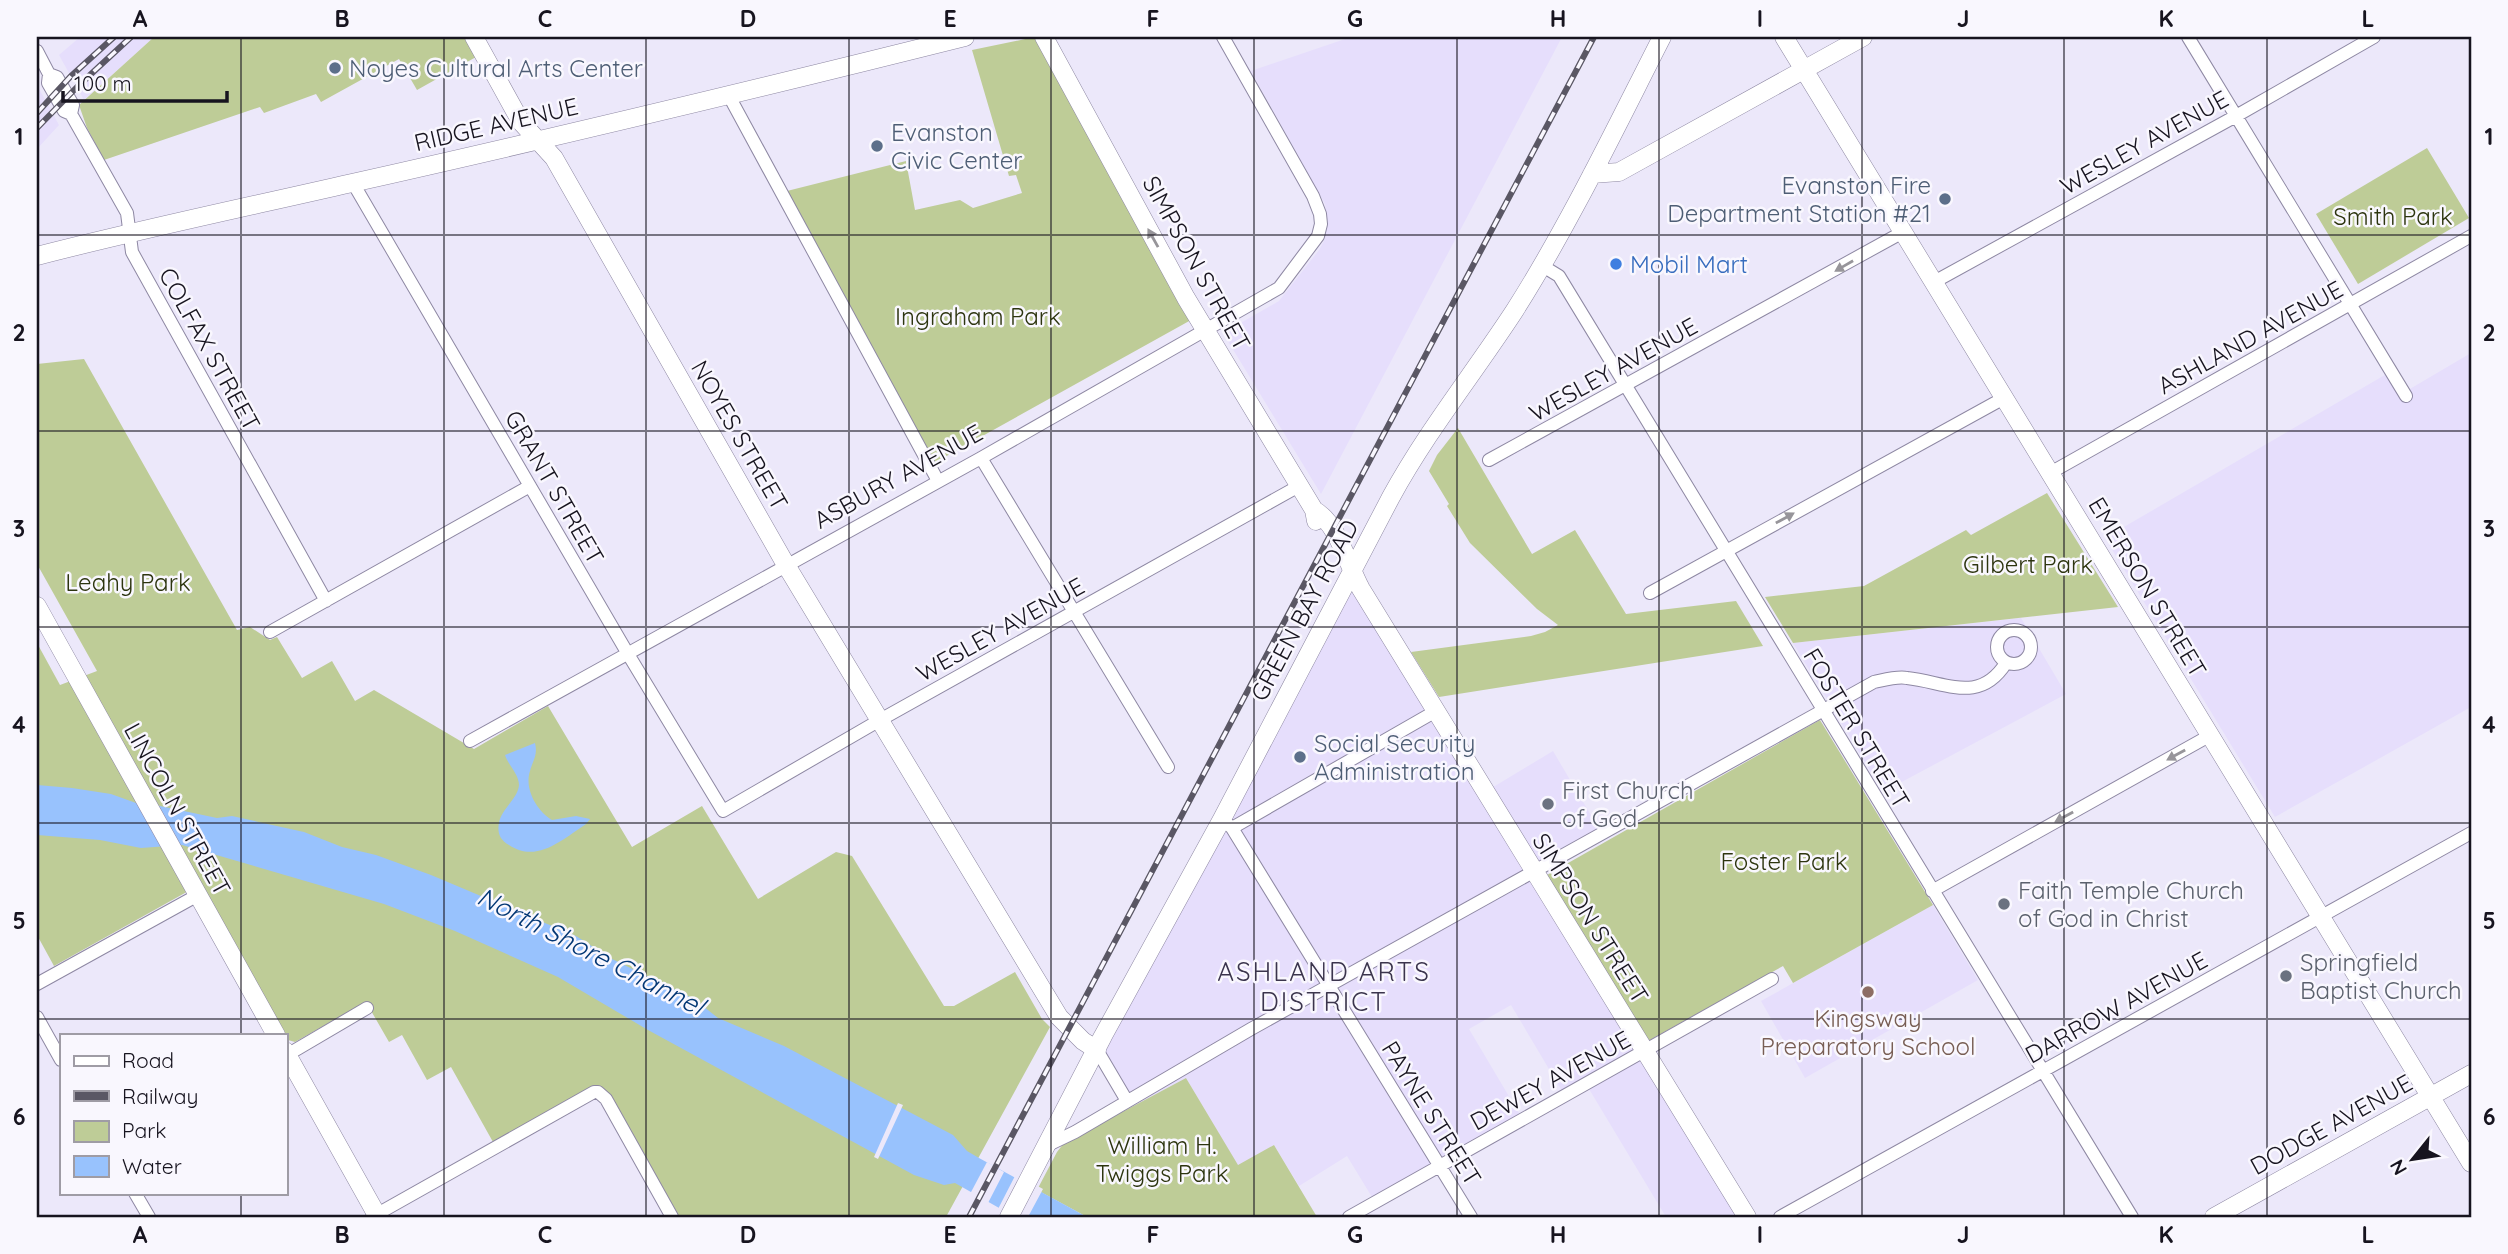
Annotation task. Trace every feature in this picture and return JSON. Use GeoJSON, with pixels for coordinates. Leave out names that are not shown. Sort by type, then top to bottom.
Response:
{"type":"FeatureCollection","features":[{"type":"Feature","properties":{"kind":"street","name":"NOYES STREET"},"geometry":{"type":"LineString","coordinates":[[474,37],[521,122],[554,158],[786,565],[1052,1002],[1066,1010],[1089,1033],[1127,1101]]}},
{"type":"Feature","properties":{"kind":"street","name":"RIDGE AVENUE"},"geometry":{"type":"LineString","coordinates":[[37,256],[129,232],[729,96],[965,37]]}},
{"type":"Feature","properties":{"kind":"street","name":"SIMPSON STREET"},"geometry":{"type":"LineString","coordinates":[[1044,37],[1186,298],[1314,510],[1314,519],[1340,561],[1351,571],[1747,1217]]}},
{"type":"Feature","properties":{"kind":"street","name":"ASBURY AVENUE"},"geometry":{"type":"LineString","coordinates":[[470,741],[981,458],[1279,288],[1318,236],[1321,224],[1313,195],[1223,37]]}},
{"type":"Feature","properties":{"kind":"street","name":"GREEN BAY ROAD"},"geometry":{"type":"LineString","coordinates":[[1009,1217],[1097,1050],[1227,824],[1351,571],[1421,445],[1511,315],[1541,265],[1592,174],[1662,37]]}},
{"type":"Feature","properties":{"kind":"street","name":"EMERSON STREET"},"geometry":{"type":"LineString","coordinates":[[1784,37],[2471,1163]]}},
{"type":"Feature","properties":{"kind":"street"},"geometry":{"type":"LineString","coordinates":[[1592,174],[1619,172],[1863,37]]}},
{"type":"Feature","properties":{"kind":"street"},"geometry":{"type":"LineString","coordinates":[[2188,37],[2406,396]]}},
{"type":"Feature","properties":{"kind":"street","name":"WESLEY AVENUE"},"geometry":{"type":"LineString","coordinates":[[1934,282],[2374,37]]}},
{"type":"Feature","properties":{"kind":"street","name":"COLFAX STREET"},"geometry":{"type":"LineString","coordinates":[[37,51],[49,74],[57,77],[73,106],[71,114],[127,213],[132,251],[326,601]]}},
{"type":"Feature","properties":{"kind":"street"},"geometry":{"type":"LineString","coordinates":[[729,96],[937,481]]}},
{"type":"Feature","properties":{"kind":"street","name":"GRANT STREET"},"geometry":{"type":"LineString","coordinates":[[353,183],[628,654],[723,811]]}},
{"type":"Feature","properties":{"kind":"street","name":"WESLEY AVENUE"},"geometry":{"type":"LineString","coordinates":[[1489,460],[1903,232]]}},
{"type":"Feature","properties":{"kind":"street","name":"ASHLAND AVENUE"},"geometry":{"type":"LineString","coordinates":[[2050,473],[2471,236]]}},
{"type":"Feature","properties":{"kind":"street","name":"FOSTER STREET"},"geometry":{"type":"LineString","coordinates":[[1541,265],[1559,276],[1821,711],[2132,1217]]}},
{"type":"Feature","properties":{"kind":"street"},"geometry":{"type":"LineString","coordinates":[[1650,593],[2004,398]]}},
{"type":"Feature","properties":{"kind":"street"},"geometry":{"type":"LineString","coordinates":[[981,458],[1168,767]]}},
{"type":"Feature","properties":{"kind":"street"},"geometry":{"type":"LineString","coordinates":[[270,632],[530,486]]}},
{"type":"Feature","properties":{"kind":"street","name":"WESLEY AVENUE"},"geometry":{"type":"LineString","coordinates":[[723,811],[880,720],[1299,486]]}},
{"type":"Feature","properties":{"kind":"street","name":"LINCOLN STREET"},"geometry":{"type":"LineString","coordinates":[[37,606],[275,1034]]}},
{"type":"Feature","properties":{"kind":"street"},"geometry":{"type":"LineString","coordinates":[[1046,1146],[1874,682],[1905,677],[1973,689],[1999,675],[2007,663]]}},
{"type":"Feature","properties":{"kind":"street"},"geometry":{"type":"LineString","coordinates":[[1227,824],[1436,711]]}},
{"type":"Feature","properties":{"kind":"street"},"geometry":{"type":"LineString","coordinates":[[1932,891],[2209,736]]}},
{"type":"Feature","properties":{"kind":"street","name":"PAYNE STREET"},"geometry":{"type":"LineString","coordinates":[[1227,824],[1471,1217]]}},
{"type":"Feature","properties":{"kind":"street","name":"DARROW AVENUE"},"geometry":{"type":"LineString","coordinates":[[1780,1217],[2471,833]]}},
{"type":"Feature","properties":{"kind":"street"},"geometry":{"type":"LineString","coordinates":[[37,984],[198,895]]}},
{"type":"Feature","properties":{"kind":"street","name":"DEWEY AVENUE"},"geometry":{"type":"LineString","coordinates":[[1349,1217],[1772,979]]}},
{"type":"Feature","properties":{"kind":"street"},"geometry":{"type":"LineString","coordinates":[[287,1052],[368,1009]]}},
{"type":"Feature","properties":{"kind":"street"},"geometry":{"type":"LineString","coordinates":[[37,1017],[60,1058]]}},
{"type":"Feature","properties":{"kind":"street"},"geometry":{"type":"LineString","coordinates":[[287,1055],[376,1216],[589,1094],[598,1092],[606,1099],[672,1217]]}},
{"type":"Feature","properties":{"kind":"street","name":"DODGE AVENUE"},"geometry":{"type":"LineString","coordinates":[[2214,1217],[2471,1074]]}},
{"type":"Feature","properties":{"kind":"street"},"geometry":{"type":"LineString","coordinates":[[136,1194],[149,1217]]}},
{"type":"Feature","properties":{"kind":"shaded area"},"geometry":{"type":"Polygon","coordinates":[[[80,37],[154,37],[84,100],[59,55],[80,37]]]}},
{"type":"Feature","properties":{"kind":"shaded area"},"geometry":{"type":"Polygon","coordinates":[[[1351,37],[1562,37],[1321,494],[1223,333],[1279,301],[1319,250],[1328,223],[1325,204],[1251,71],[1351,37]]]}},
{"type":"Feature","properties":{"kind":"shaded area"},"geometry":{"type":"Polygon","coordinates":[[[37,85],[59,125],[37,149],[37,85]]]}},
{"type":"Feature","properties":{"kind":"shaded area"},"geometry":{"type":"Polygon","coordinates":[[[2471,353],[2471,707],[2275,817],[2105,538],[2390,372],[2403,393],[2471,353]]]}},
{"type":"Feature","properties":{"kind":"shaded area"},"geometry":{"type":"Polygon","coordinates":[[[1351,571],[1485,792],[1553,751],[1602,834],[1534,872],[1747,1217],[1666,1217],[1586,1084],[1565,1096],[1511,1005],[1469,1029],[1523,1120],[1375,1202],[1347,1156],[1299,1186],[1274,1145],[1238,1166],[1186,1078],[1131,1108],[1097,1050],[1351,571]]]}},
{"type":"Feature","properties":{"kind":"shaded area"},"geometry":{"type":"Polygon","coordinates":[[[2021,618],[2066,694],[1883,792],[1793,643],[2021,618]]]}},
{"type":"Feature","properties":{"kind":"shaded area","name":"Kingsway Preparatory School"},"geometry":{"type":"Polygon","coordinates":[[[1933,905],[1978,980],[1805,1078],[1761,1001],[1933,905]]]}},
{"type":"Feature","properties":{"kind":"green space"},"geometry":{"type":"Polygon","coordinates":[[[154,37],[465,37],[476,57],[417,90],[399,59],[321,102],[316,94],[264,113],[260,107],[104,160],[87,128],[79,105],[154,37]]]}},
{"type":"Feature","properties":{"kind":"green space","name":"Ingraham Park"},"geometry":{"type":"Polygon","coordinates":[[[1035,37],[1191,320],[934,463],[787,191],[906,161],[915,210],[960,200],[973,208],[1022,193],[1016,175],[1009,176],[972,50],[1035,37]]]}},
{"type":"Feature","properties":{"kind":"green space","name":"Smith Park"},"geometry":{"type":"Polygon","coordinates":[[[2427,148],[2469,218],[2358,284],[2316,214],[2427,148]]]}},
{"type":"Feature","properties":{"kind":"green space","name":"Leahy Park"},"geometry":{"type":"Polygon","coordinates":[[[84,359],[237,630],[250,627],[270,640],[277,637],[302,678],[332,661],[355,701],[374,690],[474,749],[548,706],[632,847],[702,806],[758,899],[836,852],[852,856],[944,1006],[954,1006],[1015,972],[1042,1019],[1050,1027],[946,1217],[678,1217],[606,1091],[596,1085],[493,1142],[451,1067],[427,1080],[402,1035],[389,1042],[366,1002],[295,1042],[288,1040],[201,884],[54,966],[37,935],[37,643],[60,685],[97,671],[37,564],[37,364],[84,359]]]}},
{"type":"Feature","properties":{"kind":"green space"},"geometry":{"type":"Polygon","coordinates":[[[1458,428],[1532,554],[1575,530],[1626,614],[1736,601],[1763,646],[1439,697],[1411,652],[1531,636],[1558,625],[1537,609],[1470,543],[1429,471],[1437,455],[1458,428]]]}},
{"type":"Feature","properties":{"kind":"green space","name":"Gilbert Park"},"geometry":{"type":"Polygon","coordinates":[[[2047,493],[2118,607],[1793,643],[1765,597],[1864,586],[1966,530],[1971,535],[2047,493]]]}},
{"type":"Feature","properties":{"kind":"green space","name":"Foster Park"},"geometry":{"type":"Polygon","coordinates":[[[1820,720],[1933,905],[1793,983],[1783,966],[1648,1041],[1547,875],[1820,720]]]}},
{"type":"Feature","properties":{"kind":"green space","name":"William H. Twiggs Park"},"geometry":{"type":"Polygon","coordinates":[[[1186,1078],[1238,1165],[1274,1145],[1317,1217],[1087,1217],[1037,1190],[1064,1143],[1186,1078]]]}},
{"type":"Feature","properties":{"kind":"water"},"geometry":{"type":"Polygon","coordinates":[[[535,743],[536,754],[530,771],[529,785],[537,805],[552,820],[576,816],[590,819],[559,842],[540,851],[530,852],[519,850],[503,841],[498,827],[500,818],[516,795],[519,785],[505,755],[535,743]]]}},
{"type":"Feature","properties":{"kind":"water","name":"North Shore Channel"},"geometry":{"type":"Polygon","coordinates":[[[37,785],[111,794],[136,803],[217,818],[232,816],[304,832],[431,875],[576,936],[612,959],[694,999],[718,1018],[784,1046],[953,1135],[967,1151],[1087,1217],[1015,1217],[955,1183],[944,1185],[914,1175],[648,1030],[558,977],[455,931],[384,904],[182,845],[141,848],[100,840],[37,835],[37,785]]]}},
{"type":"Feature","properties":{"kind":"pier"},"geometry":{"type":"Polygon","coordinates":[[[898,1103],[903,1105],[878,1159],[874,1157],[898,1103]]]}},
{"type":"Feature","properties":{"kind":"pier"},"geometry":{"type":"Polygon","coordinates":[[[987,1162],[1004,1172],[988,1203],[970,1194],[987,1162]]]}},
{"type":"Feature","properties":{"kind":"pier"},"geometry":{"type":"Polygon","coordinates":[[[1016,1174],[1043,1189],[1028,1217],[1008,1217],[997,1211],[1016,1174]]]}},
{"type":"Feature","properties":{"kind":"railway"},"geometry":{"type":"LineString","coordinates":[[37,113],[71,76],[114,37]]}},
{"type":"Feature","properties":{"kind":"railway"},"geometry":{"type":"LineString","coordinates":[[37,128],[131,37]]}},
{"type":"Feature","properties":{"kind":"railway"},"geometry":{"type":"LineString","coordinates":[[969,1217],[1594,37]]}},
{"type":"Feature","properties":{"kind":"place","name":"Noyes Cultural Arts Center"},"geometry":{"type":"Point","coordinates":[335,68]}},
{"type":"Feature","properties":{"kind":"place","name":"Evanston Civic Center"},"geometry":{"type":"Point","coordinates":[877,146]}},
{"type":"Feature","properties":{"kind":"place","name":"Evanston Fire Department Station #21"},"geometry":{"type":"Point","coordinates":[1945,199]}},
{"type":"Feature","properties":{"kind":"place","name":"Mobil Mart"},"geometry":{"type":"Point","coordinates":[1616,264]}},
{"type":"Feature","properties":{"kind":"place","name":"Social Security Administration"},"geometry":{"type":"Point","coordinates":[1300,757]}},
{"type":"Feature","properties":{"kind":"place","name":"First Church of God"},"geometry":{"type":"Point","coordinates":[1548,804]}},
{"type":"Feature","properties":{"kind":"place","name":"Faith Temple Church of God in Christ"},"geometry":{"type":"Point","coordinates":[2004,904]}},
{"type":"Feature","properties":{"kind":"place","name":"Springfield Baptist Church"},"geometry":{"type":"Point","coordinates":[2286,976]}},
{"type":"Feature","properties":{"kind":"place","name":"Kingsway Preparatory School"},"geometry":{"type":"Point","coordinates":[1868,992]}},
{"type":"Feature","properties":{"kind":"district","name":"ASHLAND ARTS DISTRICT"},"geometry":{"type":"Point","coordinates":[1324,986]}}]}
